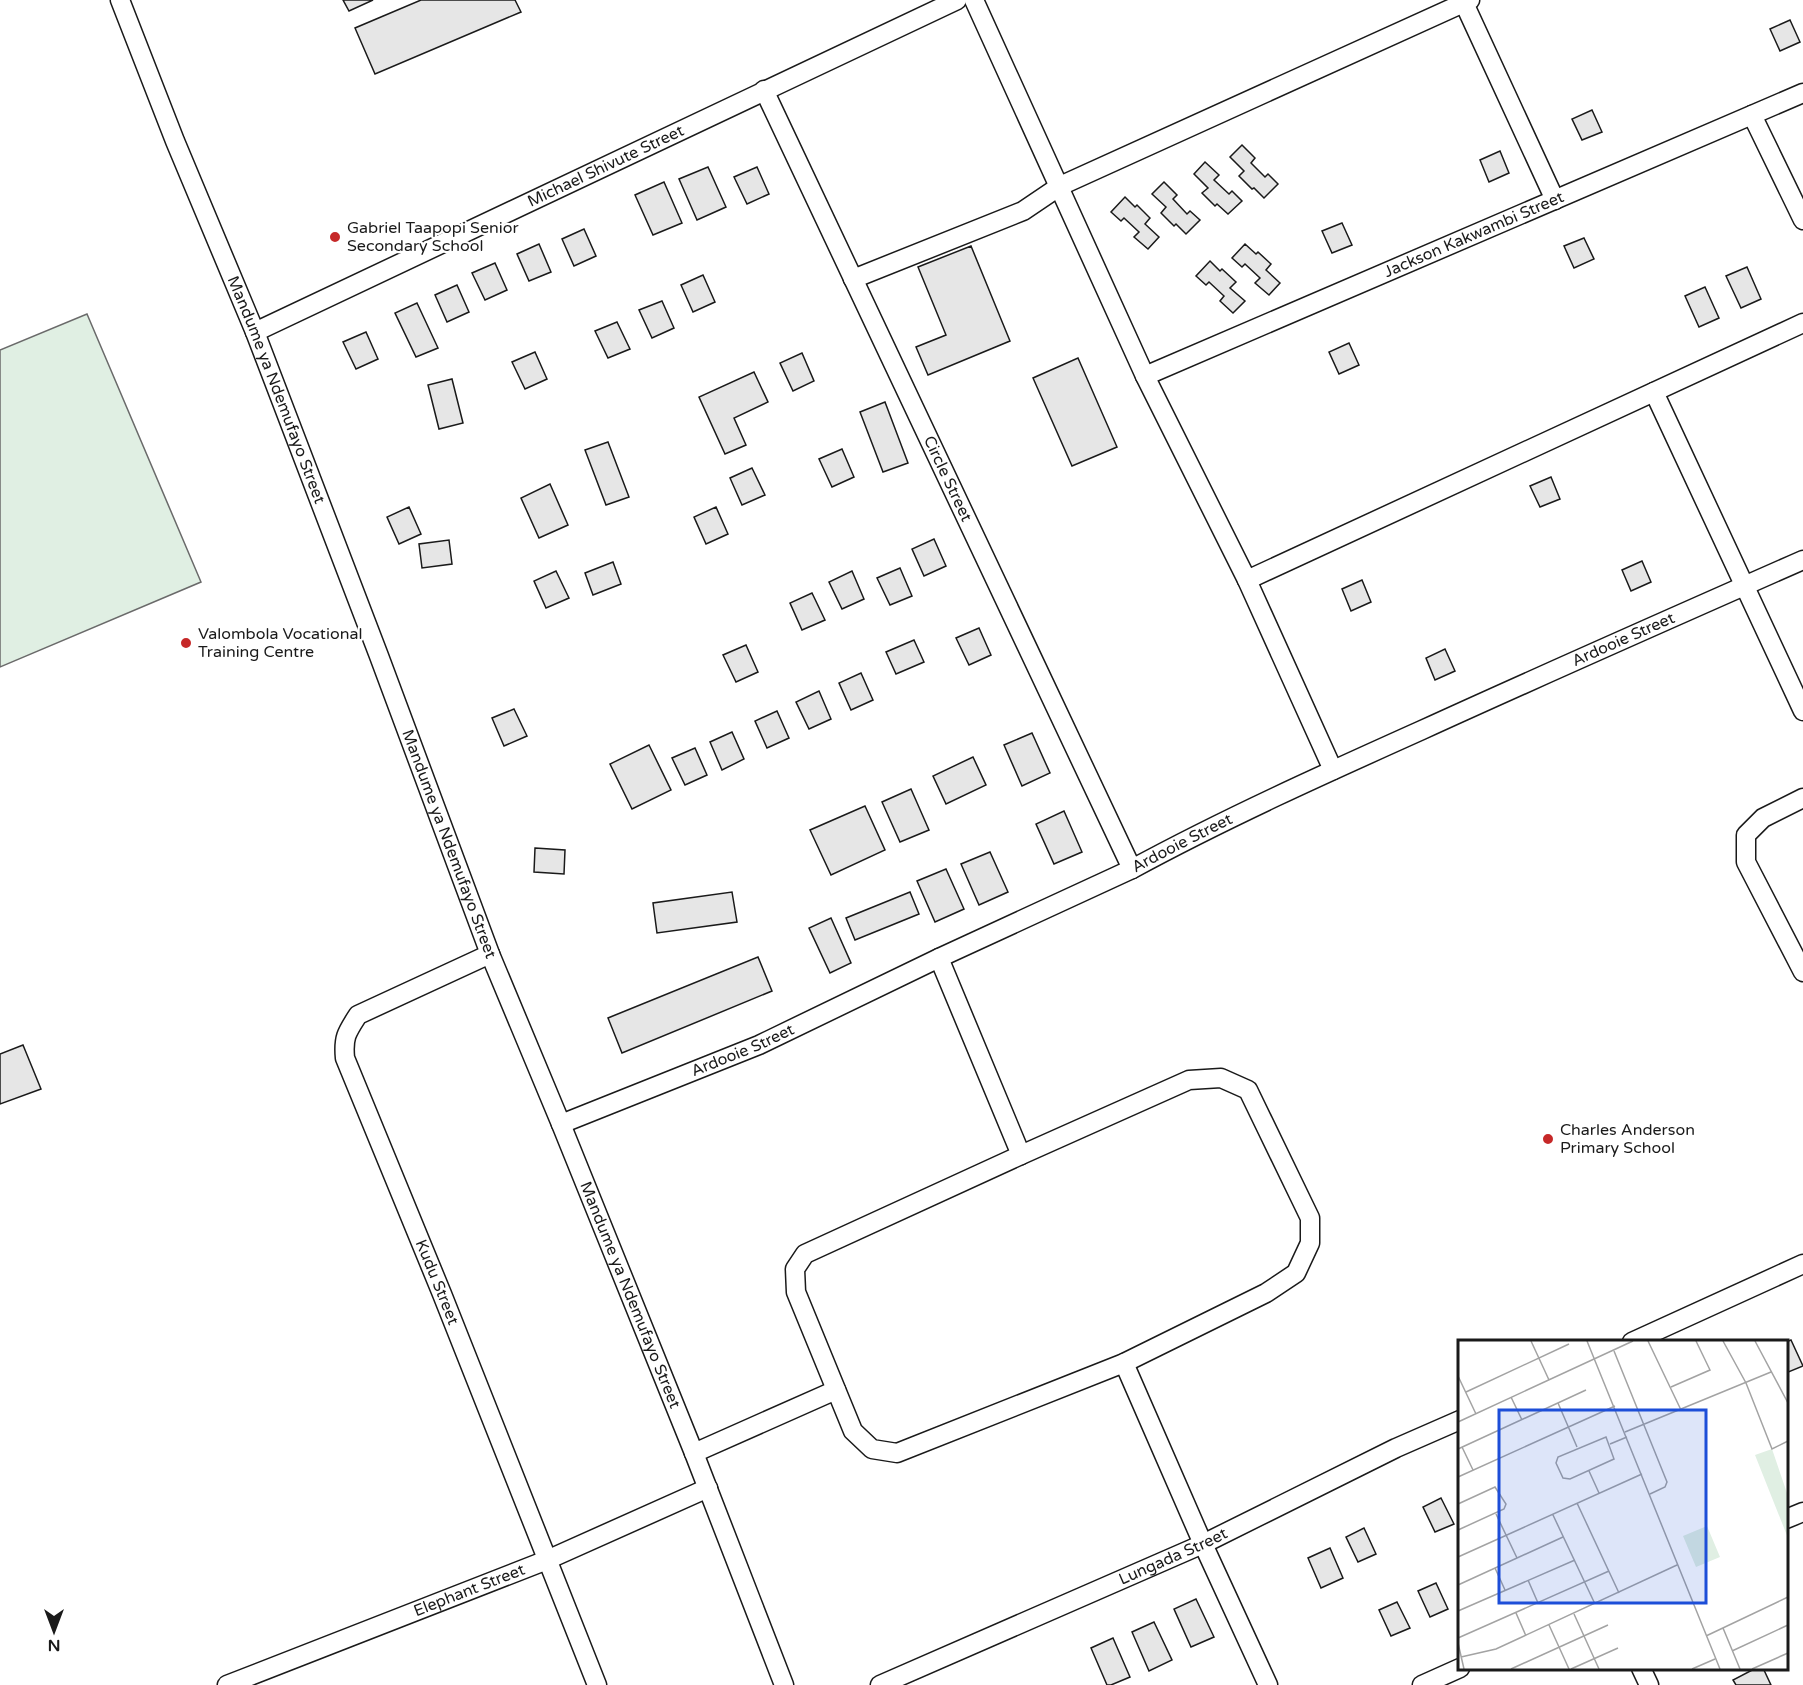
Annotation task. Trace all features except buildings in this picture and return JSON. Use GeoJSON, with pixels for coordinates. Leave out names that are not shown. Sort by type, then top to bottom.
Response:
{"type":"FeatureCollection","features":[{"type":"Feature","properties":{"kind":"street","name":"Mandume ya Ndemufayo Street"},"geometry":{"type":"LineString","coordinates":[[120,0],[175,141],[255,332],[490,954],[694,1453],[784,1685]]}},
{"type":"Feature","properties":{"kind":"street","name":"Michael Shivute Street"},"geometry":{"type":"LineString","coordinates":[[255,332],[957,0]]}},
{"type":"Feature","properties":{"kind":"street"},"geometry":{"type":"LineString","coordinates":[[974,0],[1145,376],[1247,580],[1333,770]]}},
{"type":"Feature","properties":{"kind":"street"},"geometry":{"type":"LineString","coordinates":[[853,279],[1023,211],[1060,186],[1467,2],[1554,200]]}},
{"type":"Feature","properties":{"kind":"street","name":"Circle Street"},"geometry":{"type":"LineString","coordinates":[[764,90],[1132,869]]}},
{"type":"Feature","properties":{"kind":"street","name":"Jackson Kakwambi Street"},"geometry":{"type":"LineString","coordinates":[[1145,376],[1803,93]]}},
{"type":"Feature","properties":{"kind":"street"},"geometry":{"type":"LineString","coordinates":[[1752,115],[1803,220]]}},
{"type":"Feature","properties":{"kind":"street"},"geometry":{"type":"LineString","coordinates":[[1247,580],[1803,323]]}},
{"type":"Feature","properties":{"kind":"street"},"geometry":{"type":"LineString","coordinates":[[1654,393],[1803,711]]}},
{"type":"Feature","properties":{"kind":"street","name":"Ardooie Street"},"geometry":{"type":"LineString","coordinates":[[561,1124],[759,1045],[939,958],[1132,869],[1333,770],[1803,560]]}},
{"type":"Feature","properties":{"kind":"street"},"geometry":{"type":"LineString","coordinates":[[1803,798],[1763,818],[1746,835],[1746,862],[1803,972]]}},
{"type":"Feature","properties":{"kind":"street","name":"Kudu Street"},"geometry":{"type":"LineString","coordinates":[[490,954],[358,1015],[346,1034],[345,1058],[442,1294],[597,1685]]}},
{"type":"Feature","properties":{"kind":"street"},"geometry":{"type":"LineString","coordinates":[[939,958],[1021,1155]]}},
{"type":"Feature","properties":{"kind":"street"},"geometry":{"type":"LineString","coordinates":[[1221,1078],[1248,1090],[1310,1218],[1310,1243],[1296,1273],[1266,1293],[1124,1362],[897,1453],[872,1449],[854,1431],[836,1390],[796,1293],[795,1269],[805,1254],[1021,1155],[1189,1080],[1221,1078]]}},
{"type":"Feature","properties":{"kind":"street"},"geometry":{"type":"LineString","coordinates":[[1634,1340],[1803,1264]]}},
{"type":"Feature","properties":{"kind":"street"},"geometry":{"type":"LineString","coordinates":[[1124,1362],[1203,1544],[1268,1685]]}},
{"type":"Feature","properties":{"kind":"street"},"geometry":{"type":"LineString","coordinates":[[694,1453],[836,1390]]}},
{"type":"Feature","properties":{"kind":"street","name":"Lungada Street"},"geometry":{"type":"LineString","coordinates":[[880,1685],[1203,1544],[1396,1448],[1458,1421]]}},
{"type":"Feature","properties":{"kind":"street","name":"Elephant Street"},"geometry":{"type":"LineString","coordinates":[[227,1685],[547,1560],[708,1488]]}},
{"type":"Feature","properties":{"kind":"street"},"geometry":{"type":"LineString","coordinates":[[1788,1518],[1803,1512]]}},
{"type":"Feature","properties":{"kind":"street"},"geometry":{"type":"LineString","coordinates":[[1422,1685],[1458,1669]]}},
{"type":"Feature","properties":{"kind":"street"},"geometry":{"type":"LineString","coordinates":[[1642,1670],[1649,1685]]}},
{"type":"Feature","properties":{"kind":"green space"},"geometry":{"type":"Polygon","coordinates":[[[87,314],[201,582],[0,667],[0,350],[87,314]]]}},
{"type":"Feature","properties":{"kind":"place","name":"Gabriel Taapopi Senior Secondary School"},"geometry":{"type":"Point","coordinates":[335,237]}},
{"type":"Feature","properties":{"kind":"place","name":"Valombola Vocational Training Centre"},"geometry":{"type":"Point","coordinates":[186,643]}},
{"type":"Feature","properties":{"kind":"place","name":"Charles Anderson Primary School"},"geometry":{"type":"Point","coordinates":[1548,1139]}}]}
